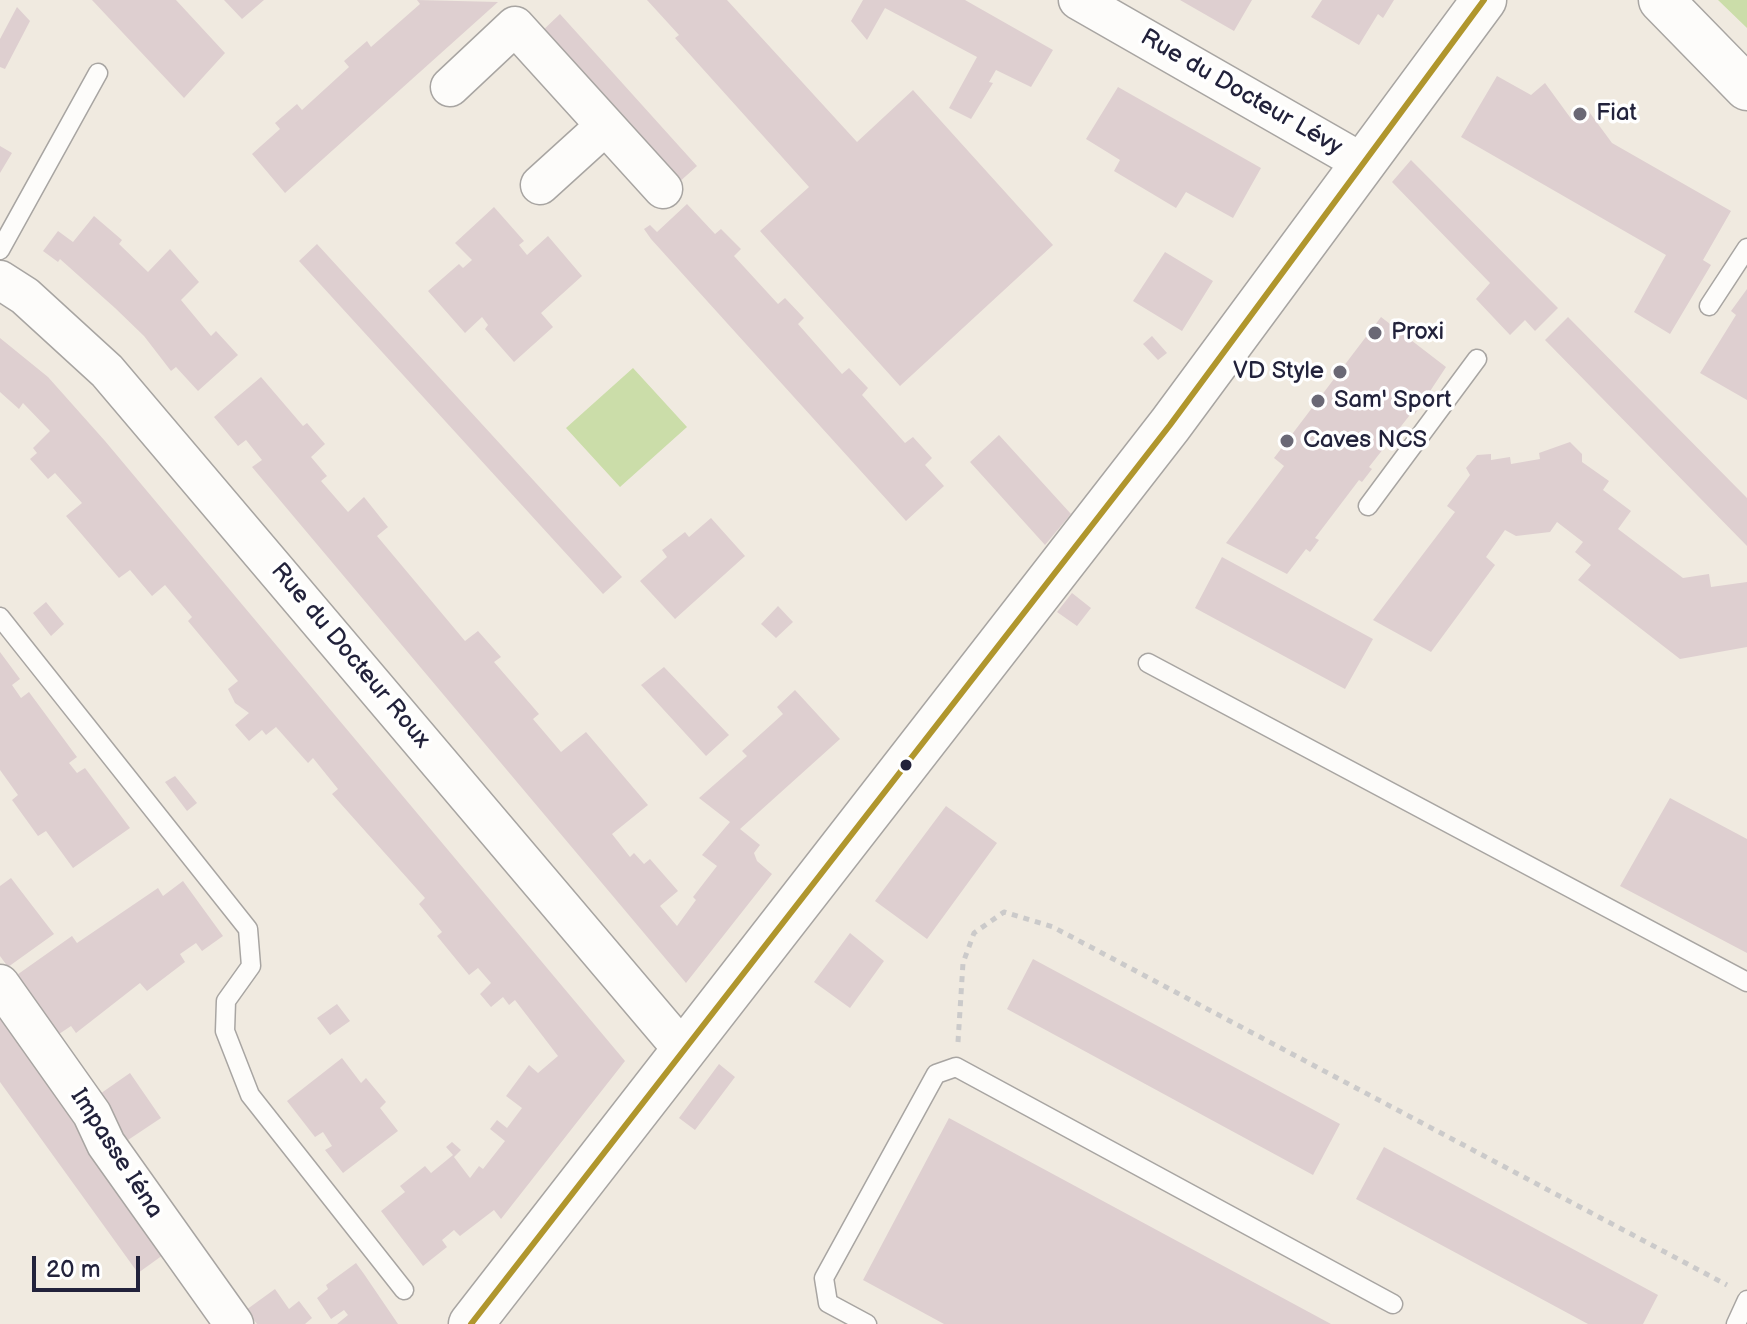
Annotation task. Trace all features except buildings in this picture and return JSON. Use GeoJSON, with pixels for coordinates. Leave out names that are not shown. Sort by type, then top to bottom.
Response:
{"type":"FeatureCollection","features":[{"type":"Feature","properties":{"kind":"street","name":"Rue du Docteur Lévy"},"geometry":{"type":"LineString","coordinates":[[1078,0],[1361,162]]}},
{"type":"Feature","properties":{"kind":"street"},"geometry":{"type":"LineString","coordinates":[[471,1324],[504,1305],[683,1050],[777,935],[1170,425],[1361,162],[1484,0]]}},
{"type":"Feature","properties":{"kind":"street"},"geometry":{"type":"LineString","coordinates":[[1661,0],[1747,88]]}},
{"type":"Feature","properties":{"kind":"street"},"geometry":{"type":"LineString","coordinates":[[450,87],[515,26],[663,189]]}},
{"type":"Feature","properties":{"kind":"street"},"geometry":{"type":"LineString","coordinates":[[1695,34],[1747,57]]}},
{"type":"Feature","properties":{"kind":"street"},"geometry":{"type":"LineString","coordinates":[[540,185],[605,126]]}},
{"type":"Feature","properties":{"kind":"street","name":"Rue du Docteur Roux"},"geometry":{"type":"LineString","coordinates":[[0,280],[25,296],[107,371],[683,1050]]}},
{"type":"Feature","properties":{"kind":"street","name":"Impasse Iéna"},"geometry":{"type":"LineString","coordinates":[[0,984],[92,1114],[124,1170],[234,1324]]}},
{"type":"Feature","properties":{"kind":"lane"},"geometry":{"type":"LineString","coordinates":[[0,250],[98,73]]}},
{"type":"Feature","properties":{"kind":"lane"},"geometry":{"type":"LineString","coordinates":[[1709,306],[1747,248]]}},
{"type":"Feature","properties":{"kind":"lane"},"geometry":{"type":"LineString","coordinates":[[1368,506],[1477,359]]}},
{"type":"Feature","properties":{"kind":"lane"},"geometry":{"type":"LineString","coordinates":[[0,617],[248,929],[251,966],[226,1001],[225,1031],[250,1095],[404,1290]]}},
{"type":"Feature","properties":{"kind":"lane"},"geometry":{"type":"LineString","coordinates":[[1148,663],[1747,982]]}},
{"type":"Feature","properties":{"kind":"lane"},"geometry":{"type":"LineString","coordinates":[[867,1324],[828,1303],[824,1278],[936,1074],[956,1067],[1393,1304]]}},
{"type":"Feature","properties":{"kind":"lane"},"geometry":{"type":"LineString","coordinates":[[1736,1324],[1740,1294]]}},
{"type":"Feature","properties":{"kind":"path"},"geometry":{"type":"LineString","coordinates":[[956,1067],[963,963],[974,933],[1004,912],[1053,927],[1740,1294]]}},
{"type":"Feature","properties":{"kind":"green space"},"geometry":{"type":"Polygon","coordinates":[[[1718,0],[1747,0],[1747,28],[1718,0]]]}},
{"type":"Feature","properties":{"kind":"green space"},"geometry":{"type":"Polygon","coordinates":[[[633,368],[687,427],[620,487],[566,428],[633,368]]]}},
{"type":"Feature","properties":{"kind":"transit line"},"geometry":{"type":"LineString","coordinates":[[471,1324],[1170,425],[1484,0]]}},
{"type":"Feature","properties":{"kind":"place","name":"Fiat"},"geometry":{"type":"Point","coordinates":[1580,114]}},
{"type":"Feature","properties":{"kind":"place","name":"Proxi"},"geometry":{"type":"Point","coordinates":[1375,333]}},
{"type":"Feature","properties":{"kind":"place","name":"VD Style"},"geometry":{"type":"Point","coordinates":[1340,372]}},
{"type":"Feature","properties":{"kind":"place","name":"Sam' Sport"},"geometry":{"type":"Point","coordinates":[1318,401]}},
{"type":"Feature","properties":{"kind":"place","name":"Caves NCS"},"geometry":{"type":"Point","coordinates":[1287,441]}}]}
